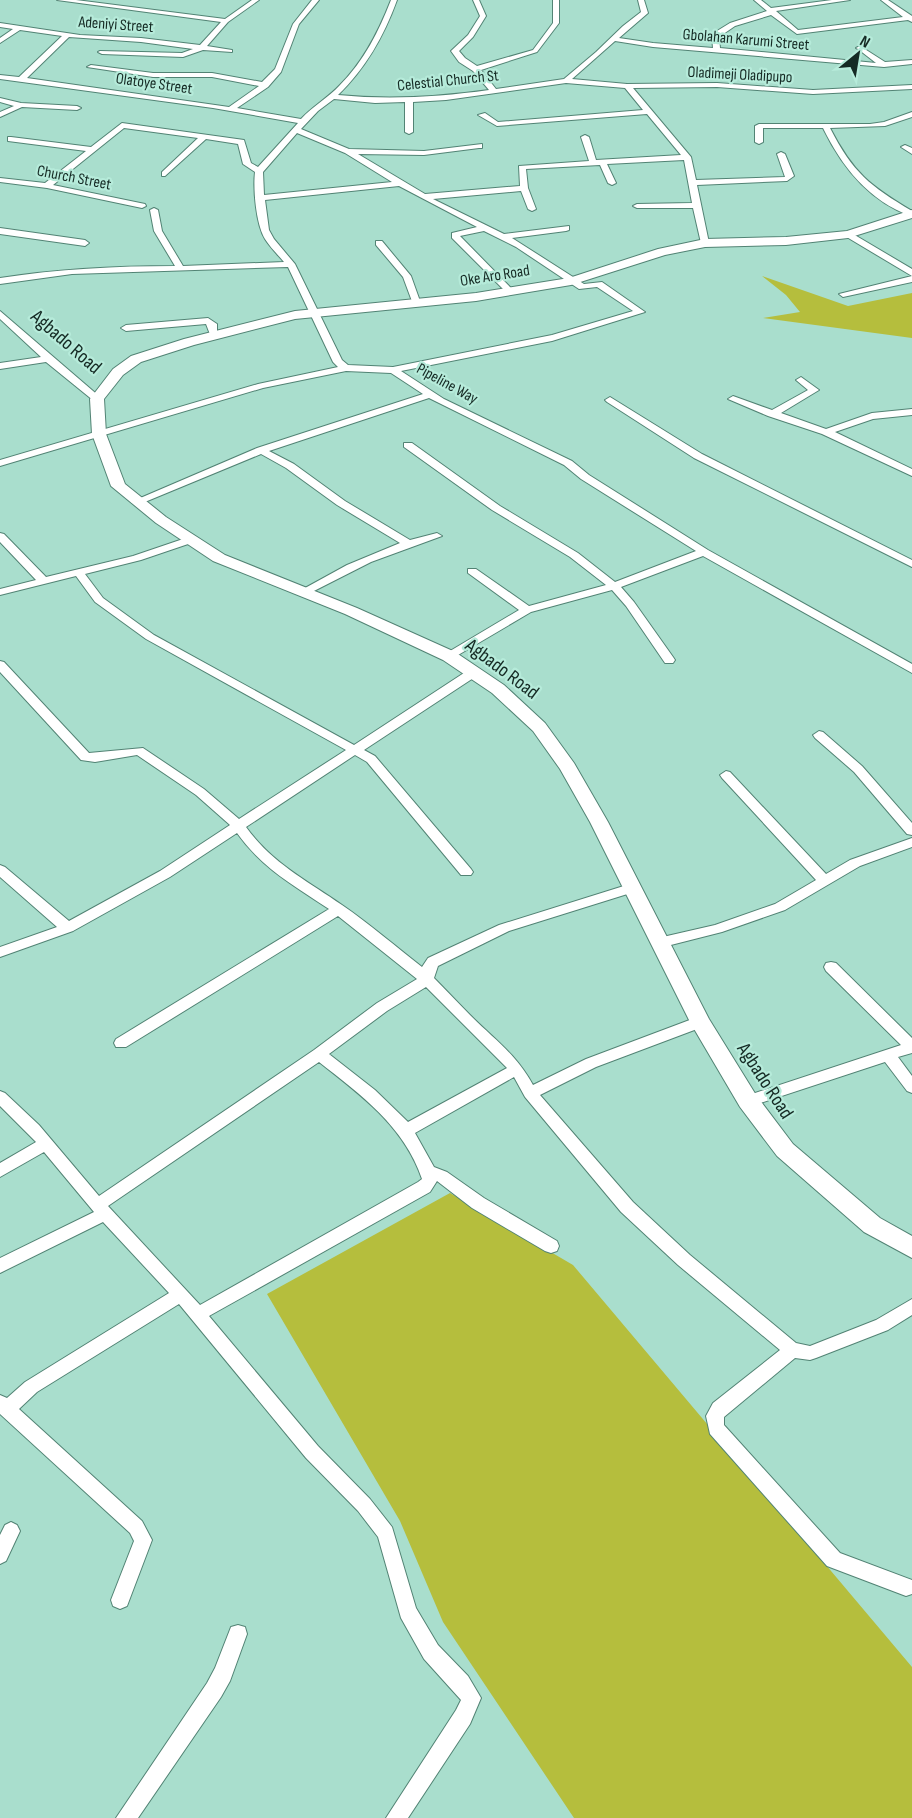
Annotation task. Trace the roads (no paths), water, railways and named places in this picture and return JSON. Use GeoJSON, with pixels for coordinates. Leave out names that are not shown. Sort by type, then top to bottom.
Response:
{"type":"FeatureCollection","features":[{"type":"Feature","properties":{"kind":"main road","name":"Oke Aro Road"},"geometry":{"type":"LineString","coordinates":[[97,399],[118,372],[136,360],[214,335],[313,312],[417,304],[510,291],[571,281],[662,252],[705,243],[786,241],[848,234],[912,214]]}},
{"type":"Feature","properties":{"kind":"main road","name":"Agbado Road"},"geometry":{"type":"LineString","coordinates":[[97,399],[99,434],[118,486],[136,502],[219,558],[351,610],[449,656],[498,689],[539,727],[568,767],[700,1022],[748,1101],[784,1150],[872,1225],[912,1248]]}},
{"type":"Feature","properties":{"kind":"street"},"geometry":{"type":"LineString","coordinates":[[60,0],[226,21]]}},
{"type":"Feature","properties":{"kind":"street"},"geometry":{"type":"LineString","coordinates":[[102,52],[183,55],[201,48],[226,21],[256,0]]}},
{"type":"Feature","properties":{"kind":"street"},"geometry":{"type":"LineString","coordinates":[[231,109],[265,85],[278,70],[296,24],[316,0]]}},
{"type":"Feature","properties":{"kind":"street"},"geometry":{"type":"LineString","coordinates":[[259,171],[274,158],[320,104],[332,98],[359,68],[385,26],[394,0]]}},
{"type":"Feature","properties":{"kind":"street"},"geometry":{"type":"LineString","coordinates":[[476,0],[483,16],[471,36],[455,51],[462,60],[476,69],[495,92]]}},
{"type":"Feature","properties":{"kind":"street"},"geometry":{"type":"LineString","coordinates":[[476,69],[535,51],[556,23],[556,0]]}},
{"type":"Feature","properties":{"kind":"street"},"geometry":{"type":"LineString","coordinates":[[566,81],[625,27],[645,13],[646,9],[641,0]]}},
{"type":"Feature","properties":{"kind":"street"},"geometry":{"type":"LineString","coordinates":[[757,0],[797,32],[911,19]]}},
{"type":"Feature","properties":{"kind":"street"},"geometry":{"type":"LineString","coordinates":[[717,50],[715,37],[718,33],[748,19],[771,11],[847,0]]}},
{"type":"Feature","properties":{"kind":"street"},"geometry":{"type":"LineString","coordinates":[[884,0],[911,19]]}},
{"type":"Feature","properties":{"kind":"street","name":"Adeniyi Street"},"geometry":{"type":"LineString","coordinates":[[0,25],[67,35],[141,40],[230,51]]}},
{"type":"Feature","properties":{"kind":"street"},"geometry":{"type":"LineString","coordinates":[[0,41],[20,27]]}},
{"type":"Feature","properties":{"kind":"street"},"geometry":{"type":"LineString","coordinates":[[21,80],[67,35]]}},
{"type":"Feature","properties":{"kind":"street","name":"Gbolahan Karumi Street"},"geometry":{"type":"LineString","coordinates":[[614,39],[652,46],[884,65],[912,62]]}},
{"type":"Feature","properties":{"kind":"street"},"geometry":{"type":"LineString","coordinates":[[131,54],[141,40]]}},
{"type":"Feature","properties":{"kind":"street"},"geometry":{"type":"LineString","coordinates":[[860,48],[884,65]]}},
{"type":"Feature","properties":{"kind":"street"},"geometry":{"type":"LineString","coordinates":[[91,67],[153,75],[212,75],[265,85]]}},
{"type":"Feature","properties":{"kind":"street","name":"Olatoye Street"},"geometry":{"type":"LineString","coordinates":[[0,77],[231,109],[300,126],[348,151]]}},
{"type":"Feature","properties":{"kind":"street","name":"Celestial Church St"},"geometry":{"type":"LineString","coordinates":[[332,98],[362,101],[409,100],[495,92],[503,88],[566,81]]}},
{"type":"Feature","properties":{"kind":"street","name":"Oladimeji Oladipupo"},"geometry":{"type":"LineString","coordinates":[[566,81],[627,86],[717,86],[813,92],[912,87]]}},
{"type":"Feature","properties":{"kind":"street"},"geometry":{"type":"LineString","coordinates":[[627,86],[687,157],[705,243]]}},
{"type":"Feature","properties":{"kind":"street"},"geometry":{"type":"LineString","coordinates":[[0,100],[21,105],[77,108]]}},
{"type":"Feature","properties":{"kind":"street"},"geometry":{"type":"LineString","coordinates":[[409,100],[409,132]]}},
{"type":"Feature","properties":{"kind":"street"},"geometry":{"type":"LineString","coordinates":[[0,115],[21,105]]}},
{"type":"Feature","properties":{"kind":"street"},"geometry":{"type":"LineString","coordinates":[[482,115],[497,124],[646,111]]}},
{"type":"Feature","properties":{"kind":"street"},"geometry":{"type":"LineString","coordinates":[[759,142],[759,126],[880,125],[912,114]]}},
{"type":"Feature","properties":{"kind":"street"},"geometry":{"type":"LineString","coordinates":[[47,186],[122,125],[241,142],[247,164],[259,171]]}},
{"type":"Feature","properties":{"kind":"street"},"geometry":{"type":"LineString","coordinates":[[826,127],[848,167],[876,194],[912,214]]}},
{"type":"Feature","properties":{"kind":"street"},"geometry":{"type":"LineString","coordinates":[[165,174],[204,137]]}},
{"type":"Feature","properties":{"kind":"street"},"geometry":{"type":"LineString","coordinates":[[585,137],[597,162],[612,183]]}},
{"type":"Feature","properties":{"kind":"street"},"geometry":{"type":"LineString","coordinates":[[11,139],[92,149]]}},
{"type":"Feature","properties":{"kind":"street"},"geometry":{"type":"LineString","coordinates":[[348,151],[424,153],[479,146]]}},
{"type":"Feature","properties":{"kind":"street"},"geometry":{"type":"LineString","coordinates":[[348,151],[399,184],[536,255],[571,281],[582,286],[599,284],[640,312],[550,338],[393,370]]}},
{"type":"Feature","properties":{"kind":"street"},"geometry":{"type":"LineString","coordinates":[[693,183],[787,179],[790,176],[781,154]]}},
{"type":"Feature","properties":{"kind":"street"},"geometry":{"type":"LineString","coordinates":[[531,209],[524,188],[522,168],[526,166],[687,157]]}},
{"type":"Feature","properties":{"kind":"street"},"geometry":{"type":"LineString","coordinates":[[259,171],[262,218],[270,240],[291,264],[326,334],[335,359],[346,368]]}},
{"type":"Feature","properties":{"kind":"street","name":"Church Street"},"geometry":{"type":"LineString","coordinates":[[0,180],[47,186],[142,206]]}},
{"type":"Feature","properties":{"kind":"street"},"geometry":{"type":"LineString","coordinates":[[260,198],[399,184]]}},
{"type":"Feature","properties":{"kind":"street"},"geometry":{"type":"LineString","coordinates":[[423,197],[524,188]]}},
{"type":"Feature","properties":{"kind":"street"},"geometry":{"type":"LineString","coordinates":[[637,206],[698,205]]}},
{"type":"Feature","properties":{"kind":"street"},"geometry":{"type":"LineString","coordinates":[[154,210],[158,231],[181,270]]}},
{"type":"Feature","properties":{"kind":"street"},"geometry":{"type":"LineString","coordinates":[[484,228],[455,235],[510,291]]}},
{"type":"Feature","properties":{"kind":"street"},"geometry":{"type":"LineString","coordinates":[[502,237],[566,228]]}},
{"type":"Feature","properties":{"kind":"street"},"geometry":{"type":"LineString","coordinates":[[0,231],[85,243]]}},
{"type":"Feature","properties":{"kind":"street"},"geometry":{"type":"LineString","coordinates":[[848,234],[912,273]]}},
{"type":"Feature","properties":{"kind":"street"},"geometry":{"type":"LineString","coordinates":[[379,243],[407,276],[417,304]]}},
{"type":"Feature","properties":{"kind":"street"},"geometry":{"type":"LineString","coordinates":[[0,281],[51,272],[240,269],[291,264]]}},
{"type":"Feature","properties":{"kind":"street"},"geometry":{"type":"LineString","coordinates":[[843,294],[912,279]]}},
{"type":"Feature","properties":{"kind":"street","name":"Agbado Road"},"geometry":{"type":"LineString","coordinates":[[0,314],[48,359],[97,399]]}},
{"type":"Feature","properties":{"kind":"street"},"geometry":{"type":"LineString","coordinates":[[126,328],[208,321],[212,324],[214,335]]}},
{"type":"Feature","properties":{"kind":"street"},"geometry":{"type":"LineString","coordinates":[[0,366],[48,359]]}},
{"type":"Feature","properties":{"kind":"street","name":"Pipeline Way"},"geometry":{"type":"LineString","coordinates":[[0,463],[261,386],[346,368],[393,370],[430,394],[568,464],[704,552],[912,669]]}},
{"type":"Feature","properties":{"kind":"street"},"geometry":{"type":"LineString","coordinates":[[771,414],[813,392],[812,388],[801,380]]}},
{"type":"Feature","properties":{"kind":"street"},"geometry":{"type":"LineString","coordinates":[[136,502],[261,450],[430,394]]}},
{"type":"Feature","properties":{"kind":"street"},"geometry":{"type":"LineString","coordinates":[[734,399],[826,432],[912,473]]}},
{"type":"Feature","properties":{"kind":"street"},"geometry":{"type":"LineString","coordinates":[[610,400],[698,456],[912,564]]}},
{"type":"Feature","properties":{"kind":"street"},"geometry":{"type":"LineString","coordinates":[[826,432],[872,416],[912,412]]}},
{"type":"Feature","properties":{"kind":"street"},"geometry":{"type":"LineString","coordinates":[[408,445],[496,508],[574,555],[614,586],[630,604],[669,660]]}},
{"type":"Feature","properties":{"kind":"street"},"geometry":{"type":"LineString","coordinates":[[261,450],[290,466],[341,503],[406,542]]}},
{"type":"Feature","properties":{"kind":"street"},"geometry":{"type":"LineString","coordinates":[[0,536],[44,581]]}},
{"type":"Feature","properties":{"kind":"street"},"geometry":{"type":"LineString","coordinates":[[302,592],[335,574],[406,542],[437,536]]}},
{"type":"Feature","properties":{"kind":"street"},"geometry":{"type":"LineString","coordinates":[[0,592],[136,558],[190,540]]}},
{"type":"Feature","properties":{"kind":"street"},"geometry":{"type":"LineString","coordinates":[[449,656],[527,610],[614,586],[704,552]]}},
{"type":"Feature","properties":{"kind":"street"},"geometry":{"type":"LineString","coordinates":[[472,571],[527,610]]}},
{"type":"Feature","properties":{"kind":"street"},"geometry":{"type":"LineString","coordinates":[[80,573],[99,600],[150,638],[356,751],[377,765],[466,872]]}},
{"type":"Feature","properties":{"kind":"street"},"geometry":{"type":"LineString","coordinates":[[0,665],[86,757],[95,758],[139,751],[200,792],[239,826],[256,850],[280,871],[339,909],[427,979],[466,1020],[503,1053],[517,1069],[530,1093],[627,1207],[684,1260],[792,1350],[810,1353],[882,1325],[912,1306]]}},
{"type":"Feature","properties":{"kind":"street"},"geometry":{"type":"LineString","coordinates":[[0,952],[68,928],[165,874],[474,672]]}},
{"type":"Feature","properties":{"kind":"street"},"geometry":{"type":"LineString","coordinates":[[819,735],[858,769],[912,831]]}},
{"type":"Feature","properties":{"kind":"street"},"geometry":{"type":"LineString","coordinates":[[726,775],[825,882]]}},
{"type":"Feature","properties":{"kind":"street"},"geometry":{"type":"LineString","coordinates":[[659,943],[717,929],[780,907],[855,864],[912,842]]}},
{"type":"Feature","properties":{"kind":"street"},"geometry":{"type":"LineString","coordinates":[[0,870],[68,928]]}},
{"type":"Feature","properties":{"kind":"street"},"geometry":{"type":"LineString","coordinates":[[427,979],[428,970],[433,962],[504,928],[632,888]]}},
{"type":"Feature","properties":{"kind":"street"},"geometry":{"type":"LineString","coordinates":[[121,1043],[339,909]]}},
{"type":"Feature","properties":{"kind":"street"},"geometry":{"type":"LineString","coordinates":[[748,1101],[912,1047],[831,967]]}},
{"type":"Feature","properties":{"kind":"street"},"geometry":{"type":"LineString","coordinates":[[0,1266],[101,1210],[382,1007],[427,979]]}},
{"type":"Feature","properties":{"kind":"street"},"geometry":{"type":"LineString","coordinates":[[530,1093],[591,1062],[700,1022]]}},
{"type":"Feature","properties":{"kind":"street"},"geometry":{"type":"LineString","coordinates":[[198,1314],[424,1187],[430,1180],[407,1130],[365,1090],[319,1054]]}},
{"type":"Feature","properties":{"kind":"street"},"geometry":{"type":"LineString","coordinates":[[888,1055],[912,1087]]}},
{"type":"Feature","properties":{"kind":"street"},"geometry":{"type":"LineString","coordinates":[[407,1130],[517,1069]]}},
{"type":"Feature","properties":{"kind":"street"},"geometry":{"type":"LineString","coordinates":[[0,1097],[46,1143],[101,1210],[181,1294],[312,1452],[364,1505],[386,1533],[408,1611],[431,1652],[461,1683],[471,1698],[463,1717],[396,1818]]}},
{"type":"Feature","properties":{"kind":"street"},"geometry":{"type":"LineString","coordinates":[[0,1171],[46,1143]]}},
{"type":"Feature","properties":{"kind":"street"},"geometry":{"type":"LineString","coordinates":[[428,1172],[442,1176],[478,1203],[551,1246]]}},
{"type":"Feature","properties":{"kind":"street"},"geometry":{"type":"LineString","coordinates":[[120,1600],[143,1540],[136,1527],[4,1406],[181,1294]]}},
{"type":"Feature","properties":{"kind":"street"},"geometry":{"type":"LineString","coordinates":[[792,1350],[719,1409],[715,1416],[716,1428],[834,1560],[906,1587]]}},
{"type":"Feature","properties":{"kind":"street"},"geometry":{"type":"LineString","coordinates":[[0,1555],[11,1531]]}},
{"type":"Feature","properties":{"kind":"street"},"geometry":{"type":"LineString","coordinates":[[126,1818],[214,1690],[223,1674],[238,1634]]}}]}
